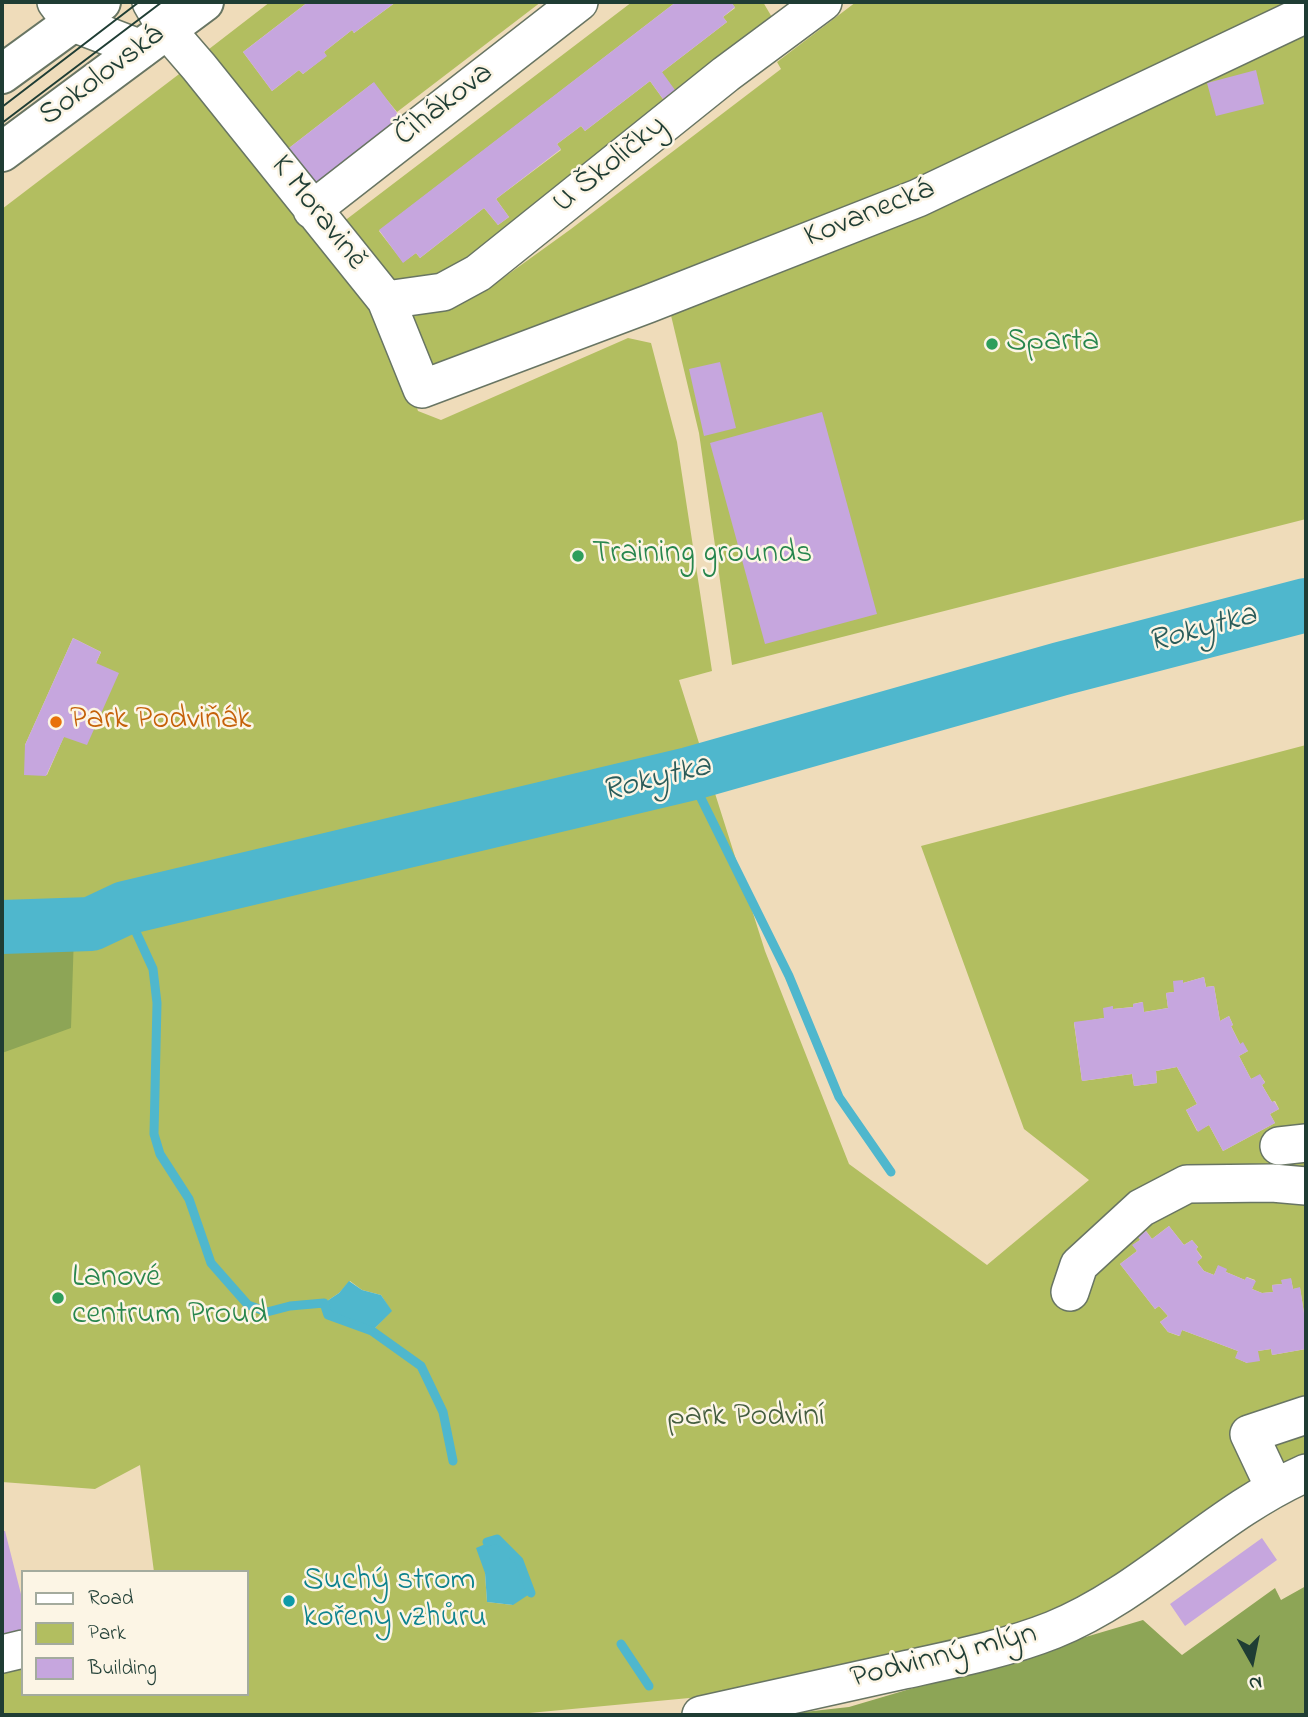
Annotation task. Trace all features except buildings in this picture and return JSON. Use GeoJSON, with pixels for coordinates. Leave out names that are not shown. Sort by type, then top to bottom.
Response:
{"type":"FeatureCollection","features":[{"type":"Feature","properties":{"kind":"main road","name":"Sokolovská"},"geometry":{"type":"LineString","coordinates":[[2,152],[204,2]]}},
{"type":"Feature","properties":{"kind":"main road","name":"Sokolovská"},"geometry":{"type":"LineString","coordinates":[[2,74],[76,9]]}},
{"type":"Feature","properties":{"kind":"street","name":"Čihákova"},"geometry":{"type":"LineString","coordinates":[[312,210],[579,2]]}},
{"type":"Feature","properties":{"kind":"street"},"geometry":{"type":"LineString","coordinates":[[76,9],[162,33]]}},
{"type":"Feature","properties":{"kind":"street","name":"U Školičky"},"geometry":{"type":"LineString","coordinates":[[386,300],[443,292],[478,273],[726,74],[800,9]]}},
{"type":"Feature","properties":{"kind":"street","name":"Kovanecká"},"geometry":{"type":"LineString","coordinates":[[422,389],[918,198],[1306,13]]}},
{"type":"Feature","properties":{"kind":"street","name":"K Moravině"},"geometry":{"type":"LineString","coordinates":[[162,33],[386,300],[422,389]]}},
{"type":"Feature","properties":{"kind":"street"},"geometry":{"type":"LineString","coordinates":[[1070,1293],[1079,1265],[1141,1208],[1187,1184],[1272,1183],[1306,1186]]}},
{"type":"Feature","properties":{"kind":"street","name":"Podvinný mlýn"},"geometry":{"type":"LineString","coordinates":[[701,1715],[994,1650],[1054,1629],[1111,1600],[1204,1534],[1290,1480],[1249,1434],[1306,1415]]}},
{"type":"Feature","properties":{"kind":"street"},"geometry":{"type":"LineString","coordinates":[[2,1654],[21,1649]]}},
{"type":"Feature","properties":{"kind":"green space"},"geometry":{"type":"Polygon","coordinates":[[[270,2],[308,2],[243,52],[272,91],[299,70],[303,74],[326,56],[324,52],[352,30],[354,33],[396,2],[541,2],[397,112],[373,83],[289,148],[312,178],[300,187],[200,56],[270,2]]]}},
{"type":"Feature","properties":{"kind":"green space"},"geometry":{"type":"Polygon","coordinates":[[[632,2],[676,2],[379,231],[403,262],[416,253],[420,258],[484,208],[498,225],[509,217],[496,199],[561,150],[557,144],[581,126],[585,131],[650,81],[663,99],[662,72],[727,22],[723,17],[735,8],[731,2],[763,2],[773,19],[771,32],[446,274],[393,285],[343,222],[632,2]]]}},
{"type":"Feature","properties":{"kind":"green space"},"geometry":{"type":"Polygon","coordinates":[[[856,2],[1290,2],[967,162],[453,368],[431,364],[411,315],[476,295],[492,286],[781,69],[777,62],[856,2]]]}},
{"type":"Feature","properties":{"kind":"green space","name":"Sparta"},"geometry":{"type":"Polygon","coordinates":[[[1306,30],[1306,519],[732,665],[699,433],[669,307],[1306,30]]]}},
{"type":"Feature","properties":{"kind":"green space","name":"park Podviní"},"geometry":{"type":"Polygon","coordinates":[[[191,65],[383,314],[418,411],[441,420],[628,338],[651,343],[677,442],[712,671],[679,680],[765,951],[849,1164],[987,1265],[1089,1180],[1024,1129],[921,846],[1306,745],[1306,1326],[1300,1288],[1293,1289],[1291,1279],[1272,1285],[1273,1292],[1262,1293],[1252,1289],[1255,1280],[1247,1277],[1245,1280],[1218,1266],[1214,1275],[1204,1271],[1197,1262],[1202,1257],[1196,1249],[1198,1247],[1192,1240],[1184,1245],[1169,1226],[1152,1239],[1146,1231],[1139,1236],[1140,1240],[1133,1245],[1137,1251],[1120,1264],[1155,1309],[1159,1306],[1168,1316],[1160,1322],[1168,1332],[1179,1336],[1182,1330],[1238,1351],[1236,1358],[1247,1363],[1258,1351],[1271,1349],[1272,1355],[1306,1349],[1306,1457],[1088,1603],[981,1649],[700,1697],[508,1715],[2,1715],[2,1668],[21,1663],[21,1696],[248,1696],[248,1570],[154,1570],[140,1465],[95,1489],[2,1482],[2,209],[191,65]],[[73,638],[25,745],[25,775],[47,775],[101,652],[73,638]],[[1204,977],[1183,983],[1183,980],[1174,992],[1166,993],[1168,1008],[1144,1012],[1142,1002],[1133,1004],[1133,1007],[1113,1009],[1112,1006],[1104,1018],[1074,1023],[1082,1081],[1132,1074],[1134,1086],[1157,1083],[1156,1071],[1177,1067],[1197,1104],[1186,1110],[1197,1131],[1209,1125],[1223,1151],[1275,1123],[1270,1114],[1279,1109],[1262,1085],[1265,1082],[1260,1075],[1251,1079],[1239,1056],[1248,1051],[1240,1044],[1229,1016],[1220,1021],[1214,986],[1206,987],[1204,977]],[[350,1281],[324,1303],[328,1315],[372,1331],[391,1311],[381,1295],[362,1290],[350,1281]],[[485,1573],[487,1602],[513,1605],[485,1573]]]}},
{"type":"Feature","properties":{"kind":"green space"},"geometry":{"type":"Polygon","coordinates":[[[2,933],[74,934],[71,1028],[2,1053],[2,933]]]}},
{"type":"Feature","properties":{"kind":"green space"},"geometry":{"type":"Polygon","coordinates":[[[1306,1586],[1306,1715],[777,1715],[849,1707],[1143,1620],[1182,1655],[1275,1588],[1281,1600],[1306,1586]]]}},
{"type":"Feature","properties":{"kind":"water"},"geometry":{"type":"Polygon","coordinates":[[[349,1281],[362,1290],[381,1295],[392,1311],[372,1331],[328,1315],[324,1303],[339,1293],[349,1281]]]}},
{"type":"Feature","properties":{"kind":"water"},"geometry":{"type":"Polygon","coordinates":[[[497,1539],[519,1561],[531,1593],[513,1605],[487,1602],[485,1573],[476,1548],[497,1539]]]}},
{"type":"Feature","properties":{"kind":"waterway","name":"Rokytka"},"geometry":{"type":"LineString","coordinates":[[2,927],[91,924],[125,908],[689,774],[1060,669],[1306,605]]}},
{"type":"Feature","properties":{"kind":"waterway"},"geometry":{"type":"LineString","coordinates":[[689,774],[789,976],[839,1097],[891,1172]]}},
{"type":"Feature","properties":{"kind":"waterway"},"geometry":{"type":"LineString","coordinates":[[125,908],[153,969],[157,1003],[154,1134],[160,1154],[189,1199],[211,1263],[248,1305],[267,1312],[290,1306],[324,1303],[328,1315],[372,1331],[421,1366],[443,1412],[453,1461]]}},
{"type":"Feature","properties":{"kind":"waterway"},"geometry":{"type":"LineString","coordinates":[[487,1542],[497,1539],[519,1561],[531,1593]]}},
{"type":"Feature","properties":{"kind":"waterway"},"geometry":{"type":"LineString","coordinates":[[621,1644],[649,1686]]}},
{"type":"Feature","properties":{"kind":"tram line"},"geometry":{"type":"LineString","coordinates":[[2,107],[139,2]]}},
{"type":"Feature","properties":{"kind":"tram line"},"geometry":{"type":"LineString","coordinates":[[2,123],[162,2]]}},
{"type":"Feature","properties":{"kind":"place","name":"Sparta"},"geometry":{"type":"Point","coordinates":[992,344]}},
{"type":"Feature","properties":{"kind":"place","name":"Training grounds"},"geometry":{"type":"Point","coordinates":[578,556]}},
{"type":"Feature","properties":{"kind":"place","name":"Park Podviňák"},"geometry":{"type":"Point","coordinates":[56,722]}},
{"type":"Feature","properties":{"kind":"place","name":"Lanové centrum Proud"},"geometry":{"type":"Point","coordinates":[58,1298]}},
{"type":"Feature","properties":{"kind":"place","name":"Suchý strom kořeny vzhůru"},"geometry":{"type":"Point","coordinates":[289,1601]}}]}
